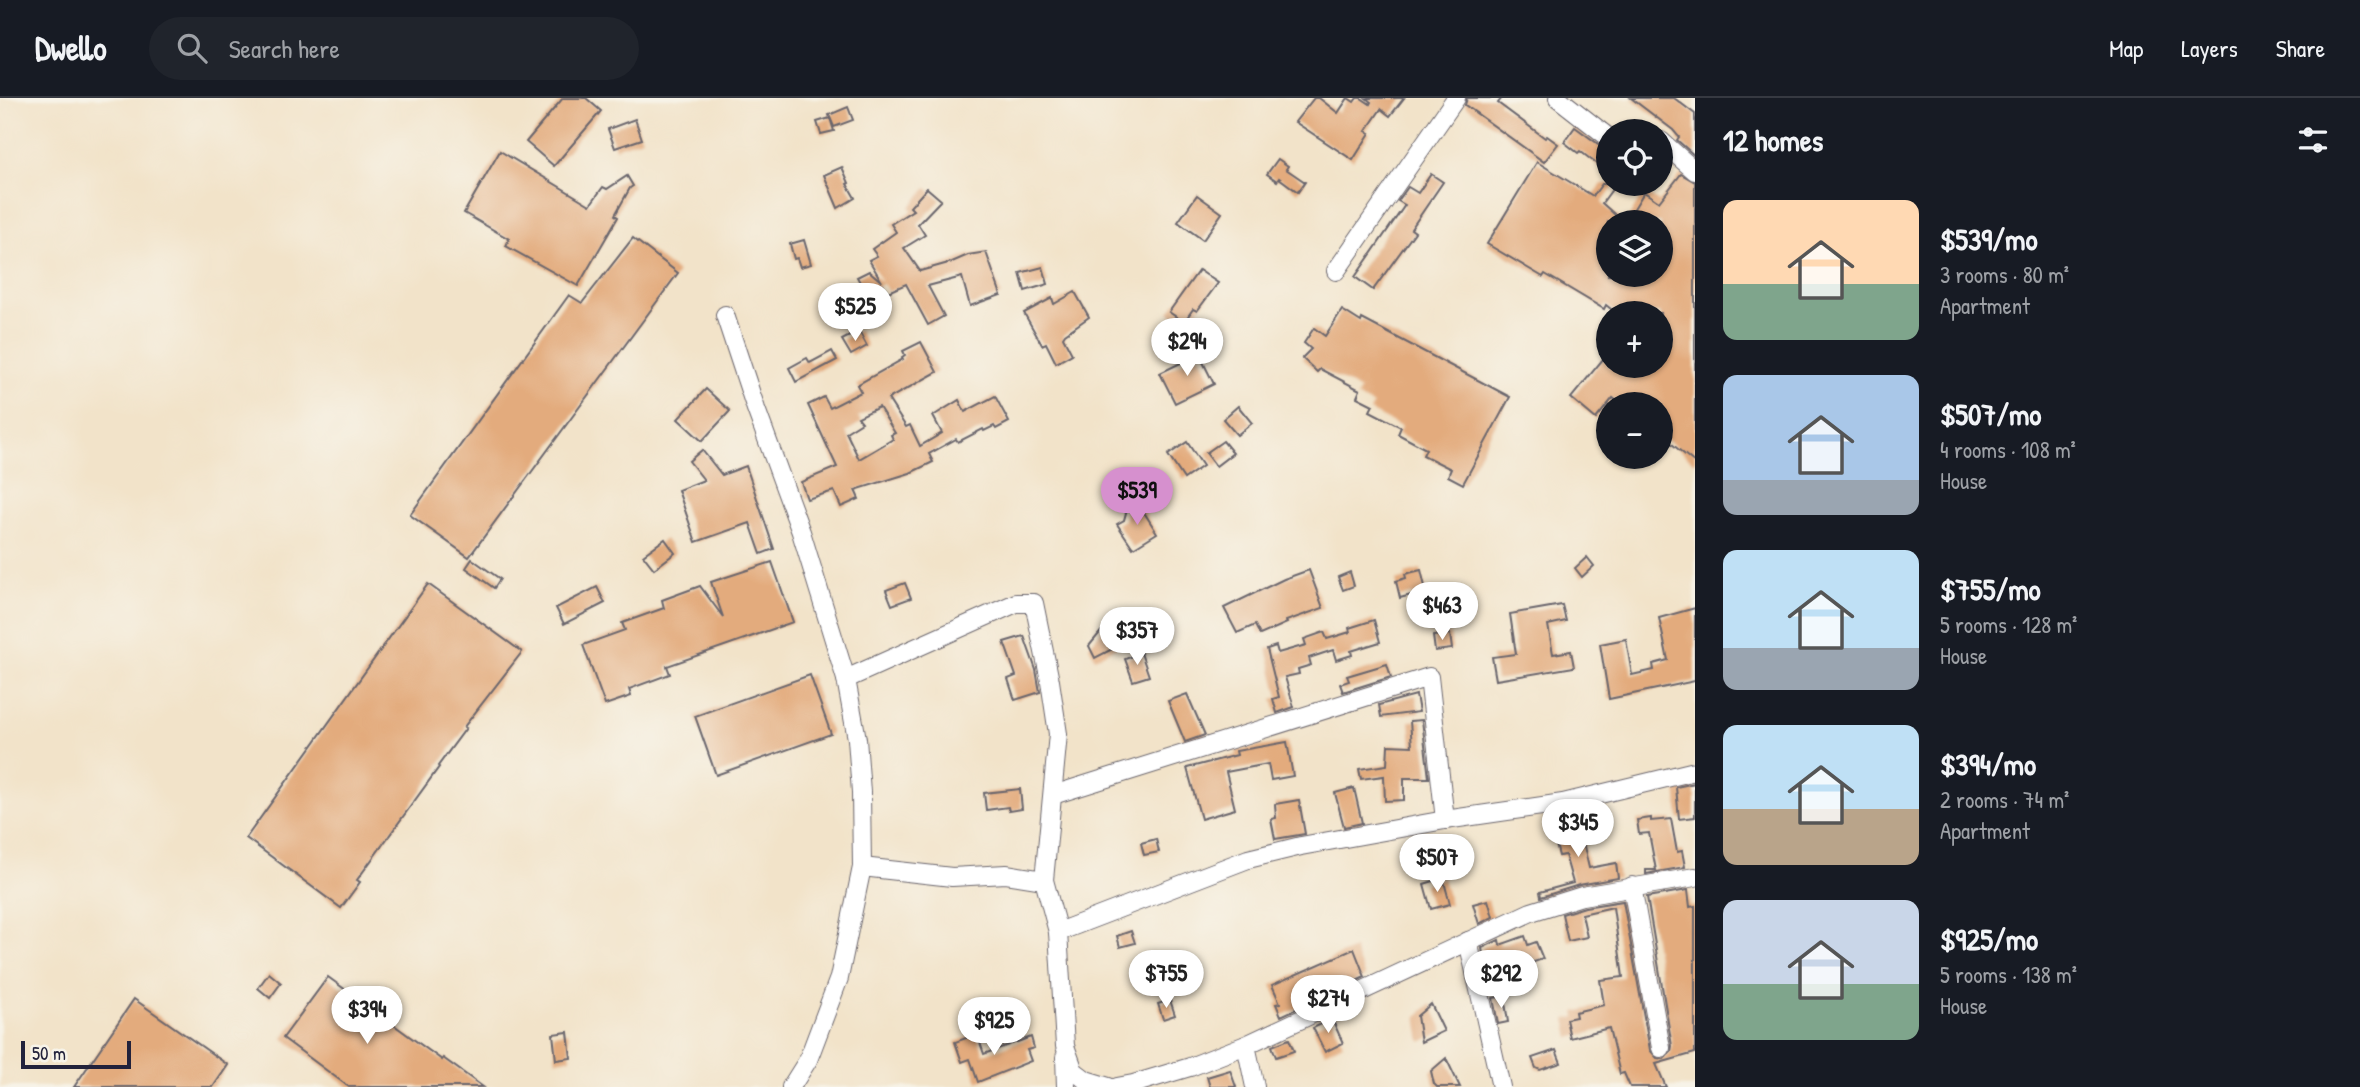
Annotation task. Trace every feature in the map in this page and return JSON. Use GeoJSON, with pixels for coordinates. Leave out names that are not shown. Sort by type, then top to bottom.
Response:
{"type":"FeatureCollection","features":[{"type":"Feature","properties":{"kind":"street"},"geometry":{"type":"LineString","coordinates":[[1336,271],[1456,98]]}},
{"type":"Feature","properties":{"kind":"street"},"geometry":{"type":"LineString","coordinates":[[1559,98],[1596,127]]}},
{"type":"Feature","properties":{"kind":"street"},"geometry":{"type":"LineString","coordinates":[[1673,152],[1695,171]]}},
{"type":"Feature","properties":{"kind":"street"},"geometry":{"type":"LineString","coordinates":[[725,315],[801,532],[846,679],[860,779],[862,867],[839,978],[808,1060],[791,1087]]}},
{"type":"Feature","properties":{"kind":"street"},"geometry":{"type":"LineString","coordinates":[[846,679],[1016,603],[1034,603],[1058,734],[1044,880],[1058,932],[1066,1087]]}},
{"type":"Feature","properties":{"kind":"street"},"geometry":{"type":"LineString","coordinates":[[1054,795],[1429,677],[1445,820]]}},
{"type":"Feature","properties":{"kind":"street"},"geometry":{"type":"LineString","coordinates":[[1058,932],[1248,859],[1301,846],[1445,820],[1563,803],[1695,771]]}},
{"type":"Feature","properties":{"kind":"street"},"geometry":{"type":"LineString","coordinates":[[862,867],[952,877],[1006,874],[1044,880]]}},
{"type":"Feature","properties":{"kind":"street"},"geometry":{"type":"LineString","coordinates":[[1128,1086],[1190,1067],[1246,1045],[1531,912],[1582,896],[1695,877]]}},
{"type":"Feature","properties":{"kind":"street"},"geometry":{"type":"LineString","coordinates":[[1632,886],[1661,1048]]}},
{"type":"Feature","properties":{"kind":"street"},"geometry":{"type":"LineString","coordinates":[[1468,941],[1500,1087]]}},
{"type":"Feature","properties":{"kind":"street"},"geometry":{"type":"LineString","coordinates":[[1246,1045],[1255,1087]]}},
{"type":"Feature","properties":{"kind":"street"},"geometry":{"type":"LineString","coordinates":[[1065,1046],[1074,1071],[1086,1080],[1109,1087]]}},
{"type":"Feature","properties":{"kind":"building"},"geometry":{"type":"Polygon","coordinates":[[[563,98],[586,98],[601,111],[554,166],[526,142],[563,98]]]}},
{"type":"Feature","properties":{"kind":"building"},"geometry":{"type":"Polygon","coordinates":[[[1314,98],[1319,98],[1338,113],[1348,98],[1354,102],[1361,98],[1370,104],[1366,98],[1404,98],[1390,116],[1381,109],[1366,131],[1370,133],[1353,160],[1295,122],[1314,98]]]}},
{"type":"Feature","properties":{"kind":"building"},"geometry":{"type":"Polygon","coordinates":[[[1467,98],[1502,98],[1498,103],[1545,138],[1547,136],[1558,144],[1544,162],[1465,105],[1467,98]]]}},
{"type":"Feature","properties":{"kind":"building"},"geometry":{"type":"Polygon","coordinates":[[[1631,98],[1674,98],[1695,114],[1695,156],[1677,140],[1679,137],[1673,130],[1673,119],[1659,119],[1631,98]]]}},
{"type":"Feature","properties":{"kind":"building"},"geometry":{"type":"Polygon","coordinates":[[[848,107],[853,120],[834,127],[829,115],[848,107]]]}},
{"type":"Feature","properties":{"kind":"building"},"geometry":{"type":"Polygon","coordinates":[[[830,118],[834,131],[821,134],[817,122],[830,118]]]}},
{"type":"Feature","properties":{"kind":"building"},"geometry":{"type":"Polygon","coordinates":[[[635,119],[642,139],[615,148],[608,129],[635,119]]]}},
{"type":"Feature","properties":{"kind":"building"},"geometry":{"type":"Polygon","coordinates":[[[1575,127],[1596,142],[1596,164],[1580,151],[1578,153],[1564,142],[1575,127]]]}},
{"type":"Feature","properties":{"kind":"building"},"geometry":{"type":"Polygon","coordinates":[[[500,151],[590,205],[603,187],[607,189],[627,176],[633,186],[578,286],[506,246],[509,239],[464,213],[500,151]]]}},
{"type":"Feature","properties":{"kind":"building"},"geometry":{"type":"Polygon","coordinates":[[[1278,159],[1288,166],[1286,169],[1305,182],[1298,192],[1279,178],[1277,181],[1267,174],[1278,159]]]}},
{"type":"Feature","properties":{"kind":"building"},"geometry":{"type":"Polygon","coordinates":[[[1537,162],[1593,196],[1596,192],[1596,196],[1607,196],[1602,203],[1610,210],[1596,210],[1596,287],[1673,287],[1673,210],[1633,210],[1642,196],[1650,196],[1659,202],[1664,196],[1673,196],[1673,184],[1681,174],[1695,182],[1695,463],[1673,445],[1673,392],[1596,392],[1596,419],[1571,398],[1596,368],[1596,378],[1673,378],[1673,301],[1596,301],[1596,304],[1487,244],[1537,162]]]}},
{"type":"Feature","properties":{"kind":"building"},"geometry":{"type":"Polygon","coordinates":[[[842,167],[855,198],[838,208],[824,175],[842,167]]]}},
{"type":"Feature","properties":{"kind":"building"},"geometry":{"type":"Polygon","coordinates":[[[1431,174],[1443,182],[1411,229],[1415,232],[1373,290],[1355,277],[1405,205],[1398,201],[1408,187],[1418,193],[1431,174]]]}},
{"type":"Feature","properties":{"kind":"building"},"geometry":{"type":"Polygon","coordinates":[[[927,188],[941,200],[918,224],[925,235],[904,248],[920,271],[986,252],[1001,295],[970,306],[962,277],[928,286],[944,316],[928,325],[906,284],[888,292],[883,284],[866,293],[857,277],[869,271],[882,282],[869,260],[877,256],[872,249],[896,232],[891,224],[913,210],[910,207],[927,188]]]}},
{"type":"Feature","properties":{"kind":"building"},"geometry":{"type":"Polygon","coordinates":[[[1197,195],[1222,213],[1203,240],[1178,222],[1197,195]]]}},
{"type":"Feature","properties":{"kind":"building"},"geometry":{"type":"Polygon","coordinates":[[[633,238],[678,273],[469,557],[410,515],[569,295],[582,303],[633,238]]]}},
{"type":"Feature","properties":{"kind":"building"},"geometry":{"type":"Polygon","coordinates":[[[804,240],[811,264],[800,267],[797,258],[794,259],[790,244],[804,240]]]}},
{"type":"Feature","properties":{"kind":"building"},"geometry":{"type":"Polygon","coordinates":[[[1043,267],[1048,284],[1025,291],[1020,273],[1043,267]]]}},
{"type":"Feature","properties":{"kind":"building"},"geometry":{"type":"Polygon","coordinates":[[[1199,270],[1218,283],[1197,311],[1193,309],[1184,322],[1169,312],[1199,270]]]}},
{"type":"Feature","properties":{"kind":"building"},"geometry":{"type":"Polygon","coordinates":[[[1075,292],[1089,317],[1065,334],[1063,337],[1072,354],[1056,363],[1046,343],[1042,345],[1024,313],[1052,298],[1054,304],[1075,292]]]}},
{"type":"Feature","properties":{"kind":"building"},"geometry":{"type":"Polygon","coordinates":[[[1342,310],[1510,397],[1463,484],[1448,476],[1451,469],[1423,455],[1426,449],[1398,434],[1401,427],[1370,411],[1373,405],[1357,397],[1360,390],[1320,369],[1317,372],[1302,358],[1311,349],[1304,343],[1314,328],[1325,336],[1342,310]]]}},
{"type":"Feature","properties":{"kind":"building"},"geometry":{"type":"Polygon","coordinates":[[[859,331],[867,346],[851,355],[842,340],[859,331]]]}},
{"type":"Feature","properties":{"kind":"building"},"geometry":{"type":"Polygon","coordinates":[[[921,342],[937,372],[888,399],[906,427],[910,425],[920,446],[942,433],[933,416],[959,400],[965,412],[995,396],[1009,422],[996,429],[994,426],[984,431],[983,429],[958,442],[956,439],[929,454],[933,462],[910,473],[855,490],[859,499],[841,507],[834,491],[807,499],[801,482],[837,467],[808,405],[824,397],[830,408],[861,392],[857,385],[903,359],[903,351],[921,342]],[[879,407],[858,417],[862,422],[846,432],[859,459],[893,439],[891,435],[895,433],[879,407]]]}},
{"type":"Feature","properties":{"kind":"building"},"geometry":{"type":"Polygon","coordinates":[[[832,351],[837,360],[796,382],[789,368],[807,358],[810,363],[832,351]]]}},
{"type":"Feature","properties":{"kind":"building"},"geometry":{"type":"Polygon","coordinates":[[[1199,354],[1214,384],[1175,403],[1160,373],[1199,354]]]}},
{"type":"Feature","properties":{"kind":"building"},"geometry":{"type":"Polygon","coordinates":[[[706,389],[730,411],[702,441],[678,419],[706,389]]]}},
{"type":"Feature","properties":{"kind":"building"},"geometry":{"type":"Polygon","coordinates":[[[1238,406],[1252,423],[1237,435],[1223,419],[1238,406]]]}},
{"type":"Feature","properties":{"kind":"building"},"geometry":{"type":"Polygon","coordinates":[[[1223,441],[1233,453],[1216,466],[1206,453],[1223,441]]]}},
{"type":"Feature","properties":{"kind":"building"},"geometry":{"type":"Polygon","coordinates":[[[1187,442],[1203,466],[1184,479],[1168,455],[1187,442]]]}},
{"type":"Feature","properties":{"kind":"building"},"geometry":{"type":"Polygon","coordinates":[[[702,450],[722,475],[746,466],[774,549],[761,554],[750,523],[696,542],[678,490],[704,480],[689,461],[702,450]]]}},
{"type":"Feature","properties":{"kind":"building"},"geometry":{"type":"Polygon","coordinates":[[[1140,506],[1157,533],[1133,548],[1117,524],[1124,520],[1127,509],[1140,506]]]}},
{"type":"Feature","properties":{"kind":"building"},"geometry":{"type":"Polygon","coordinates":[[[665,539],[675,553],[654,569],[643,555],[665,539]]]}},
{"type":"Feature","properties":{"kind":"building"},"geometry":{"type":"Polygon","coordinates":[[[1587,557],[1594,566],[1582,577],[1575,568],[1587,557]]]}},
{"type":"Feature","properties":{"kind":"building"},"geometry":{"type":"Polygon","coordinates":[[[472,559],[500,579],[494,588],[466,568],[472,559]]]}},
{"type":"Feature","properties":{"kind":"building"},"geometry":{"type":"Polygon","coordinates":[[[772,562],[793,622],[667,666],[670,674],[629,689],[631,696],[605,705],[583,645],[625,630],[622,623],[664,608],[662,600],[700,586],[723,617],[711,582],[772,562]]]}},
{"type":"Feature","properties":{"kind":"building"},"geometry":{"type":"Polygon","coordinates":[[[1309,570],[1323,608],[1286,621],[1287,623],[1260,635],[1255,625],[1237,633],[1224,608],[1309,570]]]}},
{"type":"Feature","properties":{"kind":"building"},"geometry":{"type":"Polygon","coordinates":[[[1421,570],[1426,591],[1400,598],[1396,581],[1406,578],[1405,574],[1421,570]]]}},
{"type":"Feature","properties":{"kind":"building"},"geometry":{"type":"Polygon","coordinates":[[[1350,572],[1354,586],[1343,590],[1338,577],[1350,572]]]}},
{"type":"Feature","properties":{"kind":"building"},"geometry":{"type":"Polygon","coordinates":[[[905,583],[911,598],[892,605],[886,590],[905,583]]]}},
{"type":"Feature","properties":{"kind":"building"},"geometry":{"type":"Polygon","coordinates":[[[428,584],[522,652],[464,727],[466,728],[439,767],[357,880],[360,882],[341,908],[246,838],[428,584]]]}},
{"type":"Feature","properties":{"kind":"building"},"geometry":{"type":"Polygon","coordinates":[[[597,587],[605,603],[564,624],[556,608],[597,587]]]}},
{"type":"Feature","properties":{"kind":"building"},"geometry":{"type":"Polygon","coordinates":[[[1562,605],[1566,621],[1548,625],[1553,654],[1571,651],[1574,667],[1496,680],[1492,657],[1516,654],[1510,614],[1562,605]]]}},
{"type":"Feature","properties":{"kind":"building"},"geometry":{"type":"Polygon","coordinates":[[[1695,608],[1695,681],[1609,699],[1600,644],[1626,639],[1632,675],[1654,670],[1653,664],[1668,660],[1659,618],[1695,608]]]}},
{"type":"Feature","properties":{"kind":"building"},"geometry":{"type":"Polygon","coordinates":[[[1374,620],[1380,642],[1351,651],[1352,655],[1336,660],[1333,650],[1309,658],[1311,665],[1298,669],[1299,674],[1285,677],[1294,707],[1277,713],[1273,699],[1279,697],[1267,649],[1276,646],[1278,653],[1306,645],[1304,639],[1324,632],[1327,639],[1350,632],[1349,628],[1374,620]]]}},
{"type":"Feature","properties":{"kind":"building"},"geometry":{"type":"Polygon","coordinates":[[[1112,624],[1122,644],[1095,658],[1089,646],[1103,629],[1112,624]]]}},
{"type":"Feature","properties":{"kind":"building"},"geometry":{"type":"Polygon","coordinates":[[[1450,634],[1452,649],[1435,651],[1433,636],[1450,634]]]}},
{"type":"Feature","properties":{"kind":"building"},"geometry":{"type":"Polygon","coordinates":[[[1024,636],[1036,670],[1040,692],[1015,700],[1008,679],[1016,676],[1004,642],[1024,636]]]}},
{"type":"Feature","properties":{"kind":"building"},"geometry":{"type":"Polygon","coordinates":[[[1141,653],[1149,676],[1133,681],[1125,659],[1141,653]]]}},
{"type":"Feature","properties":{"kind":"building"},"geometry":{"type":"Polygon","coordinates":[[[1387,664],[1391,677],[1343,692],[1340,684],[1349,681],[1347,676],[1387,664]]]}},
{"type":"Feature","properties":{"kind":"building"},"geometry":{"type":"Polygon","coordinates":[[[810,675],[831,734],[716,775],[695,716],[810,675]]]}},
{"type":"Feature","properties":{"kind":"building"},"geometry":{"type":"Polygon","coordinates":[[[1187,694],[1205,735],[1185,742],[1168,701],[1187,694]]]}},
{"type":"Feature","properties":{"kind":"building"},"geometry":{"type":"Polygon","coordinates":[[[1416,695],[1419,712],[1381,717],[1379,705],[1416,695]]]}},
{"type":"Feature","properties":{"kind":"building"},"geometry":{"type":"Polygon","coordinates":[[[1422,720],[1429,778],[1404,778],[1404,800],[1385,801],[1384,776],[1361,779],[1359,769],[1387,765],[1388,745],[1412,746],[1410,721],[1422,720]]]}},
{"type":"Feature","properties":{"kind":"building"},"geometry":{"type":"Polygon","coordinates":[[[1287,742],[1293,776],[1271,780],[1268,764],[1226,772],[1235,809],[1201,819],[1187,768],[1237,755],[1236,751],[1287,742]]]}},
{"type":"Feature","properties":{"kind":"building"},"geometry":{"type":"Polygon","coordinates":[[[1695,783],[1695,817],[1679,819],[1676,787],[1695,783]]]}},
{"type":"Feature","properties":{"kind":"building"},"geometry":{"type":"Polygon","coordinates":[[[1354,788],[1362,823],[1344,827],[1335,793],[1354,788]]]}},
{"type":"Feature","properties":{"kind":"building"},"geometry":{"type":"Polygon","coordinates":[[[1020,789],[1022,809],[1009,811],[1008,807],[986,810],[984,793],[1020,789]]]}},
{"type":"Feature","properties":{"kind":"building"},"geometry":{"type":"Polygon","coordinates":[[[1299,800],[1305,834],[1275,839],[1271,819],[1276,818],[1275,804],[1299,800]]]}},
{"type":"Feature","properties":{"kind":"building"},"geometry":{"type":"Polygon","coordinates":[[[1651,818],[1651,821],[1671,819],[1677,852],[1682,851],[1685,867],[1646,874],[1646,870],[1656,870],[1649,833],[1639,834],[1637,820],[1651,818]]]}},
{"type":"Feature","properties":{"kind":"building"},"geometry":{"type":"Polygon","coordinates":[[[1581,822],[1589,868],[1616,863],[1618,878],[1579,885],[1541,897],[1540,892],[1573,883],[1565,855],[1559,856],[1552,829],[1581,822]]]}},
{"type":"Feature","properties":{"kind":"building"},"geometry":{"type":"Polygon","coordinates":[[[1156,839],[1159,852],[1144,855],[1141,843],[1156,839]]]}},
{"type":"Feature","properties":{"kind":"building"},"geometry":{"type":"Polygon","coordinates":[[[1443,878],[1450,904],[1431,909],[1424,884],[1443,878]]]}},
{"type":"Feature","properties":{"kind":"building"},"geometry":{"type":"Polygon","coordinates":[[[1688,890],[1690,907],[1695,906],[1695,1053],[1656,1064],[1666,1087],[1630,1087],[1624,1073],[1620,1074],[1609,1028],[1570,1038],[1566,1019],[1576,1017],[1575,1012],[1604,1005],[1600,980],[1623,977],[1613,907],[1582,914],[1587,937],[1568,941],[1562,914],[1623,901],[1650,1050],[1657,1058],[1664,1059],[1671,1052],[1672,1046],[1647,897],[1688,890]]]}},
{"type":"Feature","properties":{"kind":"building"},"geometry":{"type":"Polygon","coordinates":[[[1488,900],[1493,917],[1479,924],[1473,904],[1488,900]]]}},
{"type":"Feature","properties":{"kind":"building"},"geometry":{"type":"Polygon","coordinates":[[[1131,931],[1135,943],[1120,947],[1117,936],[1131,931]]]}},
{"type":"Feature","properties":{"kind":"building"},"geometry":{"type":"Polygon","coordinates":[[[1525,936],[1528,945],[1536,942],[1543,959],[1511,968],[1510,965],[1500,968],[1495,956],[1484,960],[1482,948],[1499,940],[1500,945],[1525,936]]]}},
{"type":"Feature","properties":{"kind":"building"},"geometry":{"type":"Polygon","coordinates":[[[1354,949],[1365,977],[1281,1016],[1276,1004],[1280,1003],[1272,985],[1354,949]]]}},
{"type":"Feature","properties":{"kind":"building"},"geometry":{"type":"Polygon","coordinates":[[[269,973],[281,983],[270,998],[258,988],[269,973]]]}},
{"type":"Feature","properties":{"kind":"building"},"geometry":{"type":"Polygon","coordinates":[[[328,977],[483,1087],[349,1087],[283,1038],[328,977]]]}},
{"type":"Feature","properties":{"kind":"building"},"geometry":{"type":"Polygon","coordinates":[[[1504,996],[1508,1022],[1498,1024],[1493,998],[1504,996]]]}},
{"type":"Feature","properties":{"kind":"building"},"geometry":{"type":"Polygon","coordinates":[[[134,999],[228,1065],[213,1087],[74,1087],[134,999]]]}},
{"type":"Feature","properties":{"kind":"building"},"geometry":{"type":"Polygon","coordinates":[[[1170,1000],[1175,1015],[1163,1019],[1158,1004],[1170,1000]]]}},
{"type":"Feature","properties":{"kind":"building"},"geometry":{"type":"Polygon","coordinates":[[[1431,1004],[1444,1031],[1421,1042],[1417,1016],[1431,1004]]]}},
{"type":"Feature","properties":{"kind":"building"},"geometry":{"type":"Polygon","coordinates":[[[1332,1019],[1343,1043],[1325,1052],[1313,1028],[1332,1019]]]}},
{"type":"Feature","properties":{"kind":"building"},"geometry":{"type":"Polygon","coordinates":[[[568,1032],[571,1058],[556,1060],[553,1034],[568,1032]]]}},
{"type":"Feature","properties":{"kind":"building"},"geometry":{"type":"Polygon","coordinates":[[[977,1034],[984,1054],[1031,1037],[1034,1048],[1027,1050],[1031,1061],[978,1082],[970,1059],[962,1062],[955,1042],[977,1034]]]}},
{"type":"Feature","properties":{"kind":"building"},"geometry":{"type":"Polygon","coordinates":[[[1289,1039],[1294,1051],[1276,1057],[1272,1046],[1289,1039]]]}},
{"type":"Feature","properties":{"kind":"building"},"geometry":{"type":"Polygon","coordinates":[[[1556,1050],[1561,1063],[1540,1070],[1536,1068],[1532,1058],[1556,1050]]]}},
{"type":"Feature","properties":{"kind":"building"},"geometry":{"type":"Polygon","coordinates":[[[1446,1058],[1460,1087],[1437,1087],[1434,1084],[1431,1071],[1446,1058]]]}},
{"type":"Feature","properties":{"kind":"building"},"geometry":{"type":"Polygon","coordinates":[[[1230,1070],[1236,1087],[1210,1087],[1207,1077],[1230,1070]]]}}]}
